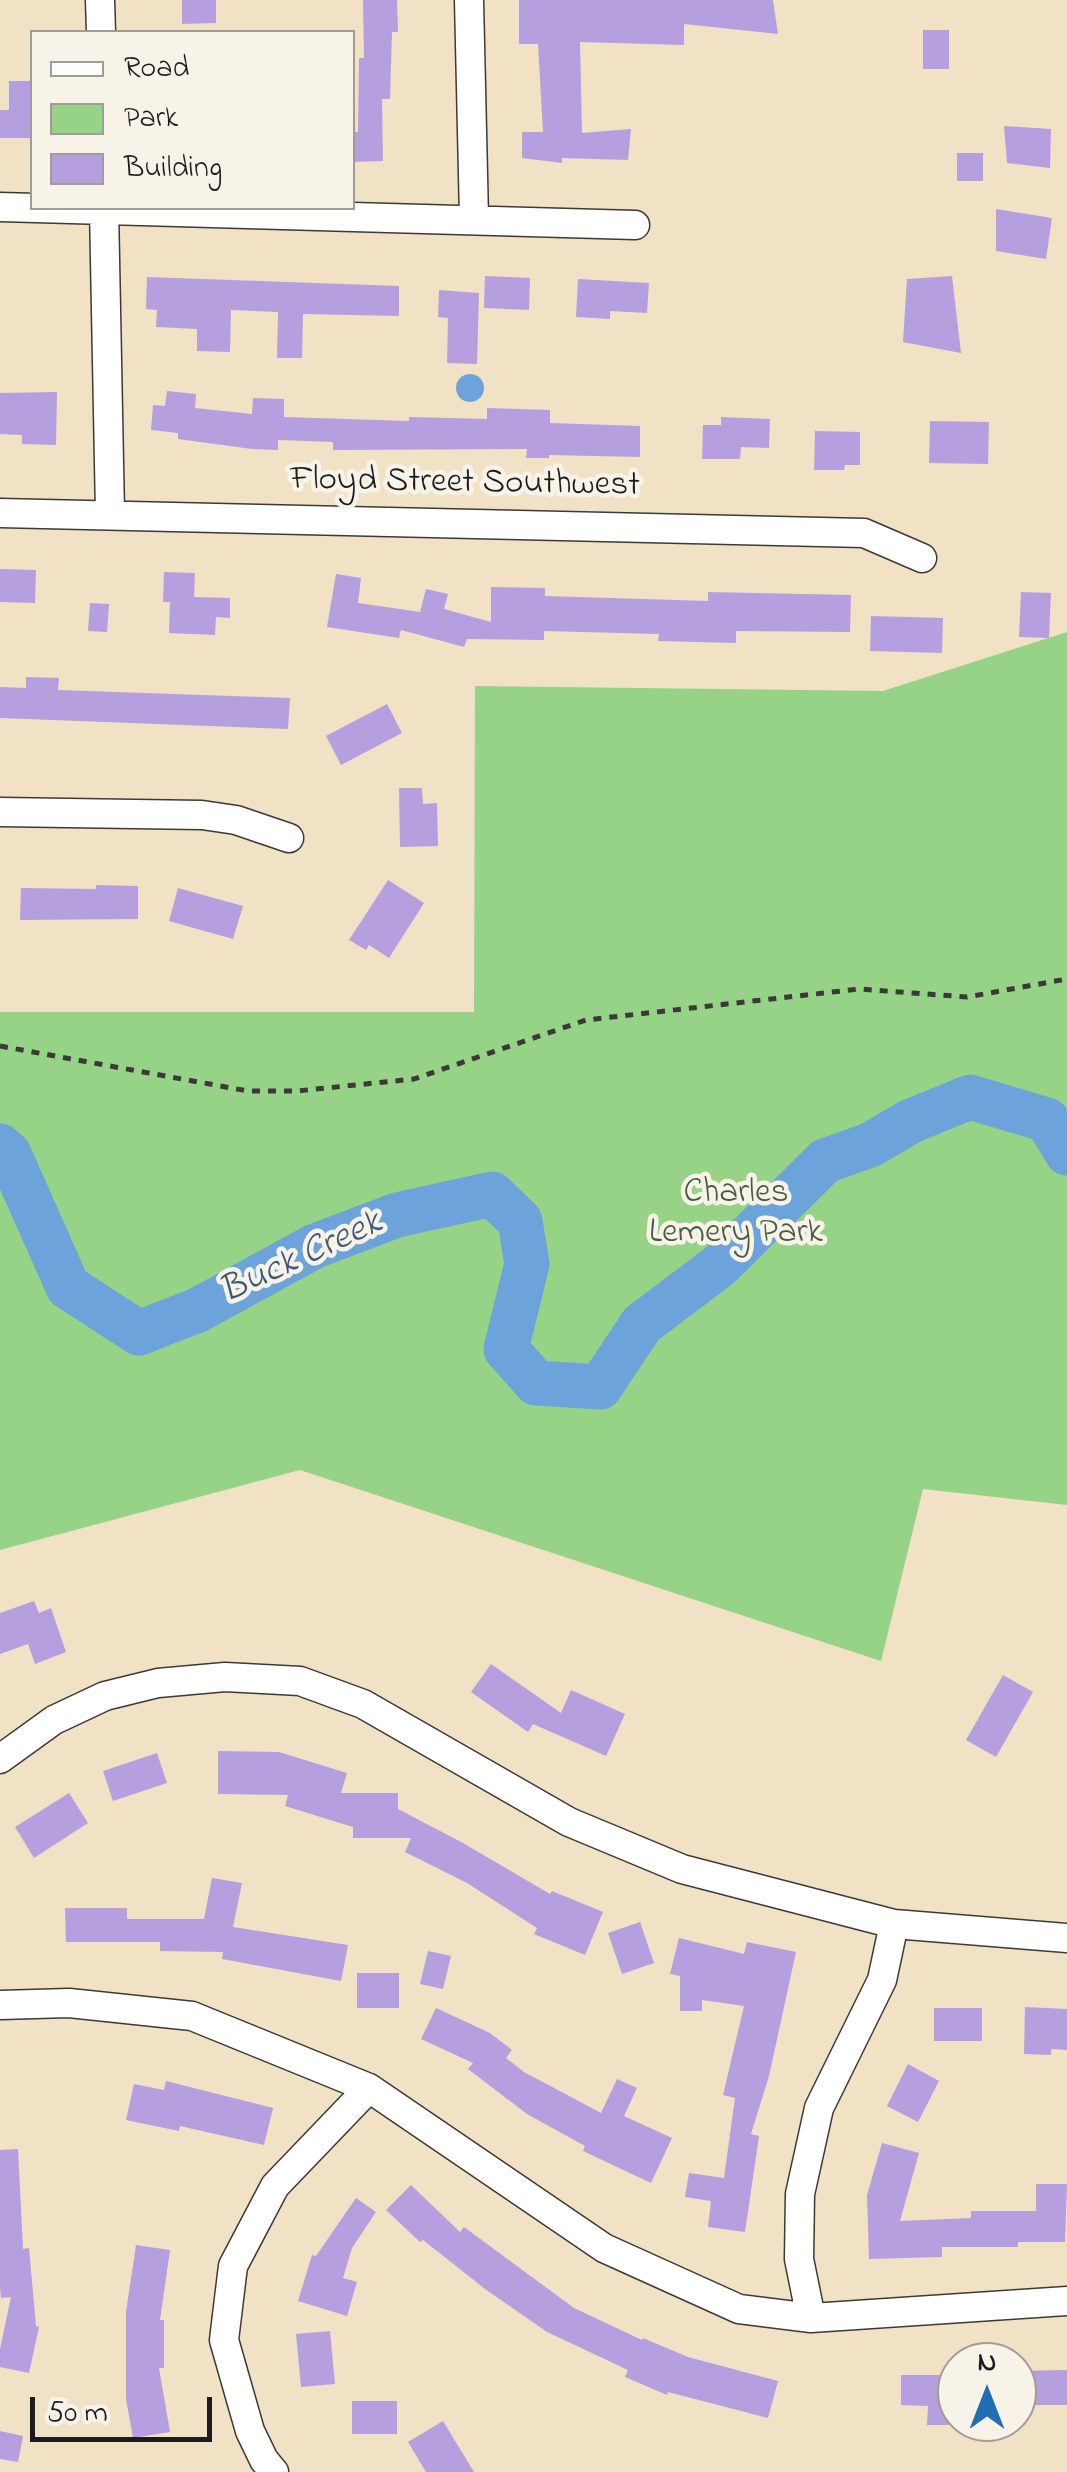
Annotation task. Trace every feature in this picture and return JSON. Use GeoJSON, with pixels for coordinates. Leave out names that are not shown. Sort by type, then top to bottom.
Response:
{"type":"FeatureCollection","features":[{"type":"Feature","properties":{"kind":"street"},"geometry":{"type":"LineString","coordinates":[[100,0],[100,30]]}},
{"type":"Feature","properties":{"kind":"street"},"geometry":{"type":"LineString","coordinates":[[469,0],[474,218]]}},
{"type":"Feature","properties":{"kind":"street"},"geometry":{"type":"LineString","coordinates":[[0,207],[30,208]]}},
{"type":"Feature","properties":{"kind":"street"},"geometry":{"type":"LineString","coordinates":[[104,210],[110,514]]}},
{"type":"Feature","properties":{"kind":"street"},"geometry":{"type":"LineString","coordinates":[[145,210],[634,224]]}},
{"type":"Feature","properties":{"kind":"street","name":"Floyd Street Southwest"},"geometry":{"type":"LineString","coordinates":[[0,512],[864,533],[922,558]]}},
{"type":"Feature","properties":{"kind":"street"},"geometry":{"type":"LineString","coordinates":[[0,812],[202,815],[236,820],[289,838]]}},
{"type":"Feature","properties":{"kind":"street"},"geometry":{"type":"LineString","coordinates":[[0,1758],[54,1720],[105,1696],[158,1683],[225,1677],[300,1681],[362,1704],[569,1822],[682,1868],[894,1924],[1067,1938]]}},
{"type":"Feature","properties":{"kind":"street"},"geometry":{"type":"LineString","coordinates":[[811,2318],[799,2259],[800,2194],[819,2108],[882,1980],[894,1924]]}},
{"type":"Feature","properties":{"kind":"street"},"geometry":{"type":"LineString","coordinates":[[0,2005],[69,2003],[192,2016],[369,2088],[604,2248],[740,2309],[811,2318],[1067,2301]]}},
{"type":"Feature","properties":{"kind":"street"},"geometry":{"type":"LineString","coordinates":[[274,2472],[250,2432],[224,2340],[234,2266],[275,2186],[369,2088]]}},
{"type":"Feature","properties":{"kind":"path"},"geometry":{"type":"LineString","coordinates":[[0,1046],[248,1091],[298,1092],[414,1079],[586,1020],[859,989],[968,997],[1067,979]]}},
{"type":"Feature","properties":{"kind":"green space","name":"Charles Lemery Park"},"geometry":{"type":"Polygon","coordinates":[[[1067,632],[1067,1505],[923,1489],[881,1661],[300,1470],[0,1550],[0,1012],[474,1012],[475,686],[883,691],[1067,632]]]}},
{"type":"Feature","properties":{"kind":"water"},"geometry":{"type":"Polygon","coordinates":[[[470,374],[480,378],[484,388],[480,398],[470,402],[460,398],[456,388],[460,378],[470,374]]]}},
{"type":"Feature","properties":{"kind":"building"},"geometry":{"type":"Polygon","coordinates":[[[182,0],[216,0],[216,23],[182,24],[182,0]]]}},
{"type":"Feature","properties":{"kind":"building"},"geometry":{"type":"Polygon","coordinates":[[[363,0],[397,0],[398,32],[392,32],[390,99],[382,99],[383,161],[355,162],[359,58],[364,58],[363,0]]]}},
{"type":"Feature","properties":{"kind":"building"},"geometry":{"type":"Polygon","coordinates":[[[519,0],[773,0],[778,34],[684,24],[684,45],[580,42],[582,133],[631,129],[628,160],[562,158],[562,163],[522,158],[522,132],[543,132],[538,44],[519,44],[519,0]]]}},
{"type":"Feature","properties":{"kind":"building"},"geometry":{"type":"Polygon","coordinates":[[[923,30],[949,30],[949,69],[923,69],[923,30]]]}},
{"type":"Feature","properties":{"kind":"building"},"geometry":{"type":"Polygon","coordinates":[[[9,81],[30,81],[30,138],[0,138],[0,110],[9,110],[9,81]]]}},
{"type":"Feature","properties":{"kind":"building"},"geometry":{"type":"Polygon","coordinates":[[[1004,126],[1051,129],[1050,168],[1007,163],[1004,126]]]}},
{"type":"Feature","properties":{"kind":"building"},"geometry":{"type":"Polygon","coordinates":[[[957,153],[983,153],[983,181],[957,181],[957,153]]]}},
{"type":"Feature","properties":{"kind":"building"},"geometry":{"type":"Polygon","coordinates":[[[996,209],[1052,218],[1046,259],[996,251],[996,209]]]}},
{"type":"Feature","properties":{"kind":"building"},"geometry":{"type":"Polygon","coordinates":[[[485,276],[530,278],[529,310],[484,308],[485,276]]]}},
{"type":"Feature","properties":{"kind":"building"},"geometry":{"type":"Polygon","coordinates":[[[952,276],[961,353],[903,342],[907,279],[952,276]]]}},
{"type":"Feature","properties":{"kind":"building"},"geometry":{"type":"Polygon","coordinates":[[[147,277],[399,286],[399,316],[303,314],[302,358],[277,358],[278,312],[231,310],[230,352],[197,351],[197,329],[156,327],[157,310],[146,309],[147,277]]]}},
{"type":"Feature","properties":{"kind":"building"},"geometry":{"type":"Polygon","coordinates":[[[578,279],[649,283],[647,313],[610,311],[610,319],[576,317],[578,279]]]}},
{"type":"Feature","properties":{"kind":"building"},"geometry":{"type":"Polygon","coordinates":[[[439,290],[479,293],[477,364],[447,363],[448,318],[438,317],[439,290]]]}},
{"type":"Feature","properties":{"kind":"building"},"geometry":{"type":"Polygon","coordinates":[[[167,391],[196,394],[195,408],[252,414],[253,398],[284,399],[284,417],[487,419],[487,408],[550,410],[550,423],[640,426],[640,457],[526,458],[527,449],[333,450],[333,442],[278,440],[278,450],[252,449],[178,439],[178,433],[151,430],[153,405],[165,406],[167,391]]]}},
{"type":"Feature","properties":{"kind":"building"},"geometry":{"type":"Polygon","coordinates":[[[57,392],[56,445],[22,444],[22,435],[0,434],[0,393],[57,392]]]}},
{"type":"Feature","properties":{"kind":"building"},"geometry":{"type":"Polygon","coordinates":[[[721,417],[770,419],[769,448],[741,447],[740,459],[702,459],[703,425],[721,425],[721,417]]]}},
{"type":"Feature","properties":{"kind":"building"},"geometry":{"type":"Polygon","coordinates":[[[930,421],[989,422],[988,464],[929,463],[930,421]]]}},
{"type":"Feature","properties":{"kind":"building"},"geometry":{"type":"Polygon","coordinates":[[[815,431],[860,432],[860,465],[845,465],[844,470],[814,470],[815,431]]]}},
{"type":"Feature","properties":{"kind":"building"},"geometry":{"type":"Polygon","coordinates":[[[0,569],[36,570],[35,603],[0,602],[0,569]]]}},
{"type":"Feature","properties":{"kind":"building"},"geometry":{"type":"Polygon","coordinates":[[[164,572],[195,573],[194,597],[230,598],[230,618],[216,617],[215,635],[169,633],[170,602],[163,602],[164,572]]]}},
{"type":"Feature","properties":{"kind":"building"},"geometry":{"type":"Polygon","coordinates":[[[336,574],[361,578],[358,603],[420,612],[426,589],[448,594],[444,609],[491,622],[491,587],[545,588],[545,596],[708,601],[708,592],[851,595],[850,632],[736,631],[736,643],[658,641],[659,634],[544,631],[544,640],[467,639],[464,647],[401,630],[399,638],[327,627],[336,574]]]}},
{"type":"Feature","properties":{"kind":"building"},"geometry":{"type":"Polygon","coordinates":[[[1021,592],[1051,593],[1049,638],[1019,637],[1021,592]]]}},
{"type":"Feature","properties":{"kind":"building"},"geometry":{"type":"Polygon","coordinates":[[[90,603],[109,604],[107,632],[88,631],[90,603]]]}},
{"type":"Feature","properties":{"kind":"building"},"geometry":{"type":"Polygon","coordinates":[[[871,616],[943,618],[942,653],[870,651],[871,616]]]}},
{"type":"Feature","properties":{"kind":"building"},"geometry":{"type":"Polygon","coordinates":[[[26,677],[59,678],[58,690],[290,698],[288,729],[0,718],[0,687],[26,688],[26,677]]]}},
{"type":"Feature","properties":{"kind":"building"},"geometry":{"type":"Polygon","coordinates":[[[387,704],[402,733],[341,765],[326,736],[387,704]]]}},
{"type":"Feature","properties":{"kind":"building"},"geometry":{"type":"Polygon","coordinates":[[[399,788],[422,788],[423,804],[437,803],[438,846],[400,847],[399,788]]]}},
{"type":"Feature","properties":{"kind":"building"},"geometry":{"type":"Polygon","coordinates":[[[388,880],[424,903],[389,958],[369,945],[366,950],[349,940],[388,880]]]}},
{"type":"Feature","properties":{"kind":"building"},"geometry":{"type":"Polygon","coordinates":[[[96,885],[138,886],[138,919],[20,920],[21,888],[96,889],[96,885]]]}},
{"type":"Feature","properties":{"kind":"building"},"geometry":{"type":"Polygon","coordinates":[[[178,888],[243,906],[233,939],[169,921],[178,888]]]}},
{"type":"Feature","properties":{"kind":"building"},"geometry":{"type":"Polygon","coordinates":[[[34,1601],[39,1613],[51,1608],[66,1652],[35,1664],[28,1644],[0,1654],[0,1613],[34,1601]]]}},
{"type":"Feature","properties":{"kind":"building"},"geometry":{"type":"Polygon","coordinates":[[[491,1664],[561,1713],[571,1690],[625,1714],[606,1756],[533,1724],[528,1732],[471,1692],[491,1664]]]}},
{"type":"Feature","properties":{"kind":"building"},"geometry":{"type":"Polygon","coordinates":[[[1003,1675],[1033,1692],[996,1757],[966,1740],[1003,1675]]]}},
{"type":"Feature","properties":{"kind":"building"},"geometry":{"type":"Polygon","coordinates":[[[218,1751],[279,1752],[347,1773],[341,1793],[398,1793],[398,1809],[550,1894],[552,1891],[603,1912],[585,1955],[534,1934],[537,1928],[467,1883],[405,1852],[411,1838],[353,1838],[353,1827],[285,1806],[288,1795],[218,1794],[218,1751]]]}},
{"type":"Feature","properties":{"kind":"building"},"geometry":{"type":"Polygon","coordinates":[[[157,1753],[167,1783],[113,1801],[103,1771],[157,1753]]]}},
{"type":"Feature","properties":{"kind":"building"},"geometry":{"type":"Polygon","coordinates":[[[69,1793],[88,1823],[34,1858],[15,1827],[69,1793]]]}},
{"type":"Feature","properties":{"kind":"building"},"geometry":{"type":"Polygon","coordinates":[[[212,1878],[242,1883],[233,1927],[348,1945],[341,1981],[222,1959],[223,1952],[160,1951],[160,1942],[66,1942],[65,1908],[127,1908],[127,1919],[204,1919],[212,1878]]]}},
{"type":"Feature","properties":{"kind":"building"},"geometry":{"type":"Polygon","coordinates":[[[640,1922],[654,1963],[622,1974],[608,1933],[640,1922]]]}},
{"type":"Feature","properties":{"kind":"building"},"geometry":{"type":"Polygon","coordinates":[[[679,1938],[744,1954],[747,1942],[796,1952],[769,2076],[751,2134],[759,2136],[745,2232],[708,2227],[711,2201],[685,2197],[689,2173],[724,2178],[735,2098],[723,2095],[744,2006],[702,2000],[702,2011],[680,2011],[680,1976],[670,1974],[679,1938]]]}},
{"type":"Feature","properties":{"kind":"building"},"geometry":{"type":"Polygon","coordinates":[[[428,1951],[451,1956],[443,1989],[420,1984],[428,1951]]]}},
{"type":"Feature","properties":{"kind":"building"},"geometry":{"type":"Polygon","coordinates":[[[357,1973],[399,1973],[399,2008],[357,2008],[357,1973]]]}},
{"type":"Feature","properties":{"kind":"building"},"geometry":{"type":"Polygon","coordinates":[[[1025,2007],[1067,2009],[1067,2050],[1051,2049],[1051,2055],[1024,2054],[1025,2007]]]}},
{"type":"Feature","properties":{"kind":"building"},"geometry":{"type":"Polygon","coordinates":[[[436,2008],[490,2033],[512,2050],[506,2058],[524,2072],[601,2113],[617,2079],[637,2088],[624,2116],[672,2138],[651,2183],[583,2151],[585,2146],[527,2114],[468,2069],[473,2063],[421,2039],[436,2008]]]}},
{"type":"Feature","properties":{"kind":"building"},"geometry":{"type":"Polygon","coordinates":[[[934,2008],[982,2008],[982,2041],[934,2041],[934,2008]]]}},
{"type":"Feature","properties":{"kind":"building"},"geometry":{"type":"Polygon","coordinates":[[[908,2064],[939,2081],[918,2122],[887,2106],[908,2064]]]}},
{"type":"Feature","properties":{"kind":"building"},"geometry":{"type":"Polygon","coordinates":[[[166,2081],[273,2108],[264,2145],[180,2126],[179,2131],[126,2120],[134,2084],[164,2090],[166,2081]]]}},
{"type":"Feature","properties":{"kind":"building"},"geometry":{"type":"Polygon","coordinates":[[[882,2143],[919,2153],[900,2221],[971,2218],[971,2211],[1036,2211],[1036,2184],[1067,2184],[1065,2242],[1018,2242],[1018,2247],[942,2247],[942,2257],[869,2259],[867,2195],[882,2143]]]}},
{"type":"Feature","properties":{"kind":"building"},"geometry":{"type":"Polygon","coordinates":[[[18,2149],[23,2249],[29,2248],[39,2327],[29,2373],[0,2367],[11,2297],[1,2298],[0,2288],[0,2150],[18,2149]]]}},
{"type":"Feature","properties":{"kind":"building"},"geometry":{"type":"Polygon","coordinates":[[[411,2185],[460,2232],[464,2227],[574,2308],[688,2357],[778,2381],[768,2418],[668,2392],[667,2395],[625,2377],[628,2370],[547,2332],[423,2240],[420,2242],[386,2210],[411,2185]]]}},
{"type":"Feature","properties":{"kind":"building"},"geometry":{"type":"Polygon","coordinates":[[[356,2198],[376,2212],[352,2248],[343,2278],[357,2282],[347,2316],[298,2301],[312,2255],[316,2256],[356,2198]]]}},
{"type":"Feature","properties":{"kind":"building"},"geometry":{"type":"Polygon","coordinates":[[[136,2245],[170,2250],[160,2320],[164,2320],[164,2368],[159,2368],[170,2432],[133,2438],[126,2399],[126,2312],[136,2245]]]}},
{"type":"Feature","properties":{"kind":"building"},"geometry":{"type":"Polygon","coordinates":[[[330,2331],[335,2384],[301,2387],[296,2334],[330,2331]]]}},
{"type":"Feature","properties":{"kind":"building"},"geometry":{"type":"Polygon","coordinates":[[[1067,2370],[1067,2405],[1037,2405],[1037,2371],[1067,2370]]]}},
{"type":"Feature","properties":{"kind":"building"},"geometry":{"type":"Polygon","coordinates":[[[901,2375],[937,2375],[937,2425],[927,2425],[928,2406],[901,2405],[901,2375]]]}},
{"type":"Feature","properties":{"kind":"building"},"geometry":{"type":"Polygon","coordinates":[[[352,2401],[397,2401],[397,2434],[352,2434],[352,2401]]]}},
{"type":"Feature","properties":{"kind":"building"},"geometry":{"type":"Polygon","coordinates":[[[443,2421],[474,2472],[426,2472],[408,2442],[443,2421]]]}},
{"type":"Feature","properties":{"kind":"building"},"geometry":{"type":"Polygon","coordinates":[[[0,2431],[23,2436],[18,2462],[0,2459],[0,2431]]]}},
{"type":"Feature","properties":{"kind":"waterway","name":"Buck Creek"},"geometry":{"type":"LineString","coordinates":[[0,1146],[9,1154],[68,1287],[139,1333],[198,1310],[315,1246],[397,1215],[492,1194],[520,1221],[527,1264],[506,1349],[536,1383],[600,1387],[642,1324],[719,1266],[825,1161],[870,1145],[911,1121],[970,1097],[1047,1120],[1067,1153]]}}]}
